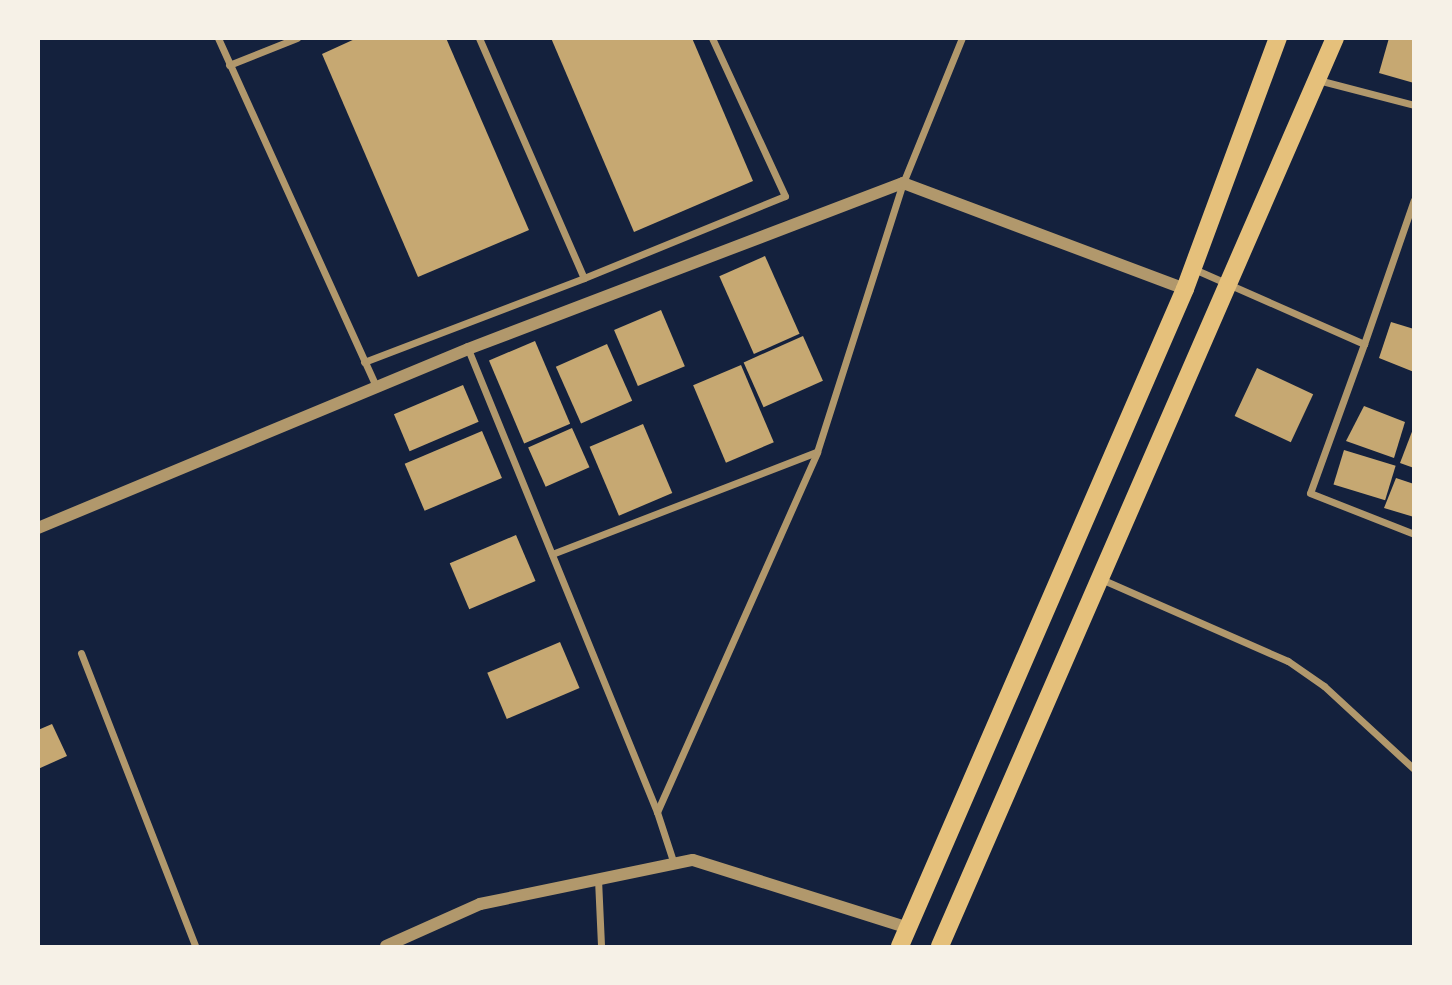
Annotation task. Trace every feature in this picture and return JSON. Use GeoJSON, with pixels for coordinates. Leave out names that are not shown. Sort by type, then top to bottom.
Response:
{"type":"FeatureCollection","features":[{"type":"Feature","properties":{"kind":"main road"},"geometry":{"type":"LineString","coordinates":[[900,947],[1185,289],[1278,38]]}},
{"type":"Feature","properties":{"kind":"main road"},"geometry":{"type":"LineString","coordinates":[[940,947],[1231,285],[1335,38]]}},
{"type":"Feature","properties":{"kind":"street"},"geometry":{"type":"LineString","coordinates":[[218,38],[376,387]]}},
{"type":"Feature","properties":{"kind":"street"},"geometry":{"type":"LineString","coordinates":[[229,65],[297,38]]}},
{"type":"Feature","properties":{"kind":"street"},"geometry":{"type":"LineString","coordinates":[[479,38],[584,278]]}},
{"type":"Feature","properties":{"kind":"street"},"geometry":{"type":"LineString","coordinates":[[364,362],[584,278],[785,196],[712,38]]}},
{"type":"Feature","properties":{"kind":"street"},"geometry":{"type":"LineString","coordinates":[[657,812],[817,452],[903,183],[962,38]]}},
{"type":"Feature","properties":{"kind":"street"},"geometry":{"type":"LineString","coordinates":[[1318,80],[1413,105]]}},
{"type":"Feature","properties":{"kind":"street"},"geometry":{"type":"LineString","coordinates":[[38,528],[468,349],[903,183],[1185,289]]}},
{"type":"Feature","properties":{"kind":"street"},"geometry":{"type":"LineString","coordinates":[[1413,200],[1311,493],[1413,534]]}},
{"type":"Feature","properties":{"kind":"street"},"geometry":{"type":"LineString","coordinates":[[1193,269],[1364,344]]}},
{"type":"Feature","properties":{"kind":"street"},"geometry":{"type":"LineString","coordinates":[[468,349],[657,812],[674,864]]}},
{"type":"Feature","properties":{"kind":"street"},"geometry":{"type":"LineString","coordinates":[[552,554],[817,452]]}},
{"type":"Feature","properties":{"kind":"street"},"geometry":{"type":"LineString","coordinates":[[1100,579],[1288,661],[1324,686],[1413,769]]}},
{"type":"Feature","properties":{"kind":"street"},"geometry":{"type":"LineString","coordinates":[[81,653],[195,947]]}},
{"type":"Feature","properties":{"kind":"street"},"geometry":{"type":"LineString","coordinates":[[386,947],[480,904],[693,860],[909,928]]}},
{"type":"Feature","properties":{"kind":"street"},"geometry":{"type":"LineString","coordinates":[[598,879],[601,947]]}},
{"type":"Feature","properties":{"kind":"building"},"geometry":{"type":"Polygon","coordinates":[[[357,38],[446,38],[529,230],[418,277],[322,54],[357,38]]]}},
{"type":"Feature","properties":{"kind":"building"},"geometry":{"type":"Polygon","coordinates":[[[551,38],[692,38],[753,181],[634,232],[551,38]]]}},
{"type":"Feature","properties":{"kind":"building"},"geometry":{"type":"Polygon","coordinates":[[[1389,38],[1414,38],[1414,83],[1379,73],[1389,38]]]}},
{"type":"Feature","properties":{"kind":"building"},"geometry":{"type":"Polygon","coordinates":[[[765,256],[800,334],[754,354],[719,276],[765,256]]]}},
{"type":"Feature","properties":{"kind":"building"},"geometry":{"type":"Polygon","coordinates":[[[661,310],[685,366],[638,386],[614,330],[661,310]]]}},
{"type":"Feature","properties":{"kind":"building"},"geometry":{"type":"Polygon","coordinates":[[[1391,322],[1414,329],[1414,372],[1379,358],[1391,322]]]}},
{"type":"Feature","properties":{"kind":"building"},"geometry":{"type":"Polygon","coordinates":[[[803,336],[823,381],[764,407],[744,362],[803,336]]]}},
{"type":"Feature","properties":{"kind":"building"},"geometry":{"type":"Polygon","coordinates":[[[535,341],[570,424],[524,443],[489,361],[535,341]]]}},
{"type":"Feature","properties":{"kind":"building"},"geometry":{"type":"Polygon","coordinates":[[[607,344],[632,401],[581,423],[556,367],[607,344]]]}},
{"type":"Feature","properties":{"kind":"building"},"geometry":{"type":"Polygon","coordinates":[[[741,365],[774,442],[726,463],[693,385],[741,365]]]}},
{"type":"Feature","properties":{"kind":"building"},"geometry":{"type":"Polygon","coordinates":[[[1257,368],[1313,394],[1291,442],[1235,416],[1257,368]]]}},
{"type":"Feature","properties":{"kind":"building"},"geometry":{"type":"Polygon","coordinates":[[[463,385],[479,422],[410,451],[394,414],[463,385]]]}},
{"type":"Feature","properties":{"kind":"building"},"geometry":{"type":"Polygon","coordinates":[[[1364,406],[1405,422],[1394,458],[1346,441],[1364,406]]]}},
{"type":"Feature","properties":{"kind":"building"},"geometry":{"type":"Polygon","coordinates":[[[643,424],[672,493],[619,516],[590,447],[643,424]]]}},
{"type":"Feature","properties":{"kind":"building"},"geometry":{"type":"Polygon","coordinates":[[[572,428],[589,467],[546,487],[528,448],[572,428]]]}},
{"type":"Feature","properties":{"kind":"building"},"geometry":{"type":"Polygon","coordinates":[[[1414,429],[1414,468],[1400,463],[1414,429]]]}},
{"type":"Feature","properties":{"kind":"building"},"geometry":{"type":"Polygon","coordinates":[[[482,431],[502,478],[425,511],[405,464],[482,431]]]}},
{"type":"Feature","properties":{"kind":"building"},"geometry":{"type":"Polygon","coordinates":[[[1344,450],[1396,466],[1385,500],[1333,484],[1344,450]]]}},
{"type":"Feature","properties":{"kind":"building"},"geometry":{"type":"Polygon","coordinates":[[[1396,478],[1414,484],[1414,517],[1384,508],[1396,478]]]}},
{"type":"Feature","properties":{"kind":"building"},"geometry":{"type":"Polygon","coordinates":[[[516,535],[536,581],[469,609],[450,563],[516,535]]]}},
{"type":"Feature","properties":{"kind":"building"},"geometry":{"type":"Polygon","coordinates":[[[560,642],[580,688],[507,719],[487,673],[560,642]]]}},
{"type":"Feature","properties":{"kind":"building"},"geometry":{"type":"Polygon","coordinates":[[[52,724],[67,756],[38,769],[38,730],[52,724]]]}}]}
